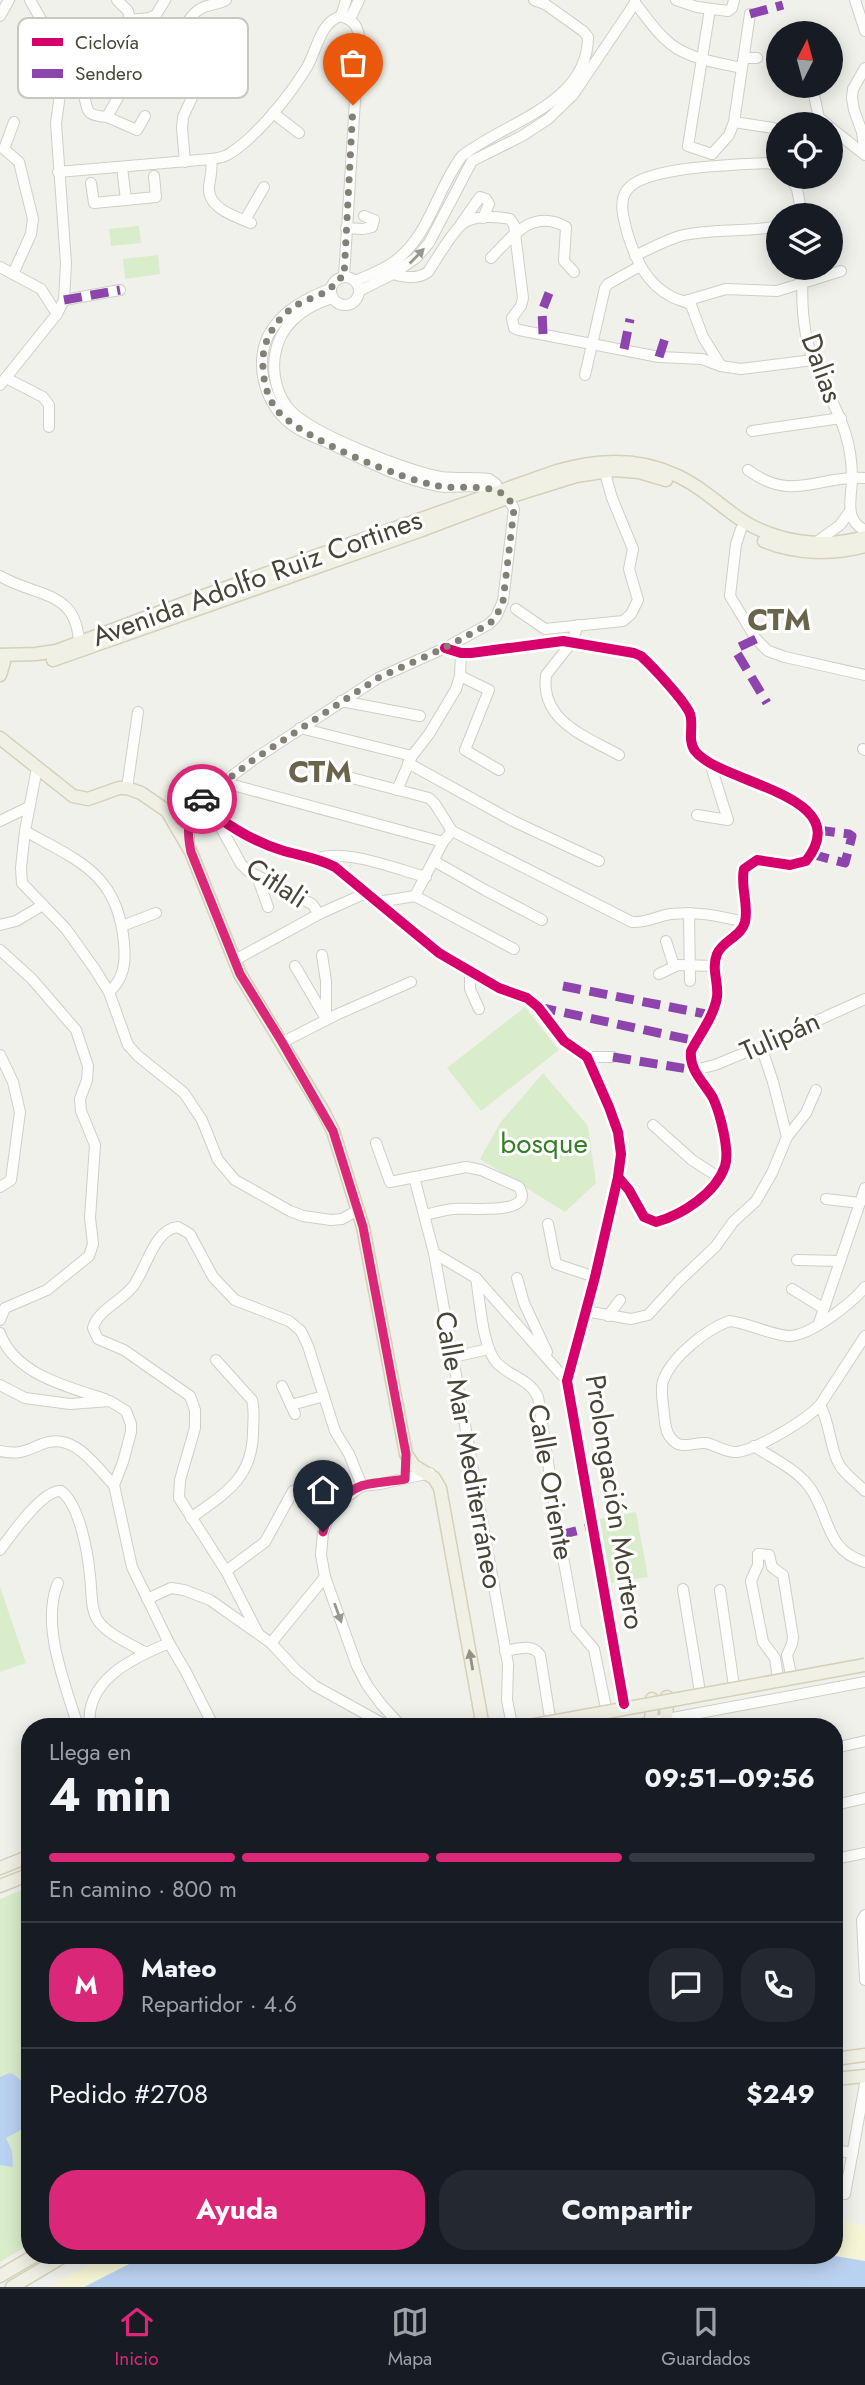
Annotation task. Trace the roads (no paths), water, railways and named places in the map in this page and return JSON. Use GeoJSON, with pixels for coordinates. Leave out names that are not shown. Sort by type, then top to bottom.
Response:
{"type":"FeatureCollection","features":[{"type":"Feature","properties":{"kind":"main road","name":"Avenida Adolfo Ruiz Cortines"},"geometry":{"type":"LineString","coordinates":[[2,658],[39,662],[503,495],[556,471],[630,462],[672,473],[690,482],[743,521],[761,530],[796,541],[815,543],[865,537]]}},
{"type":"Feature","properties":{"kind":"main road","name":"Avenida Adolfo Ruiz Cortines"},"geometry":{"type":"LineString","coordinates":[[603,466],[660,477],[680,485],[741,529],[772,544],[814,552],[842,551],[865,546]]}},
{"type":"Feature","properties":{"kind":"main road"},"geometry":{"type":"LineString","coordinates":[[0,675],[2,658]]}},
{"type":"Feature","properties":{"kind":"main road"},"geometry":{"type":"LineString","coordinates":[[0,738],[73,796],[88,799],[127,788],[141,793],[167,811],[191,852],[240,974],[333,1131],[363,1227],[406,1454],[414,1466],[429,1474],[440,1488],[481,1718]]}},
{"type":"Feature","properties":{"kind":"main road"},"geometry":{"type":"LineString","coordinates":[[562,1718],[865,1663]]}},
{"type":"Feature","properties":{"kind":"main road"},"geometry":{"type":"LineString","coordinates":[[619,1718],[865,1673]]}},
{"type":"Feature","properties":{"kind":"main road"},"geometry":{"type":"LineString","coordinates":[[667,1697],[667,1718]]}},
{"type":"Feature","properties":{"kind":"main road"},"geometry":{"type":"LineString","coordinates":[[651,1718],[652,1699]]}},
{"type":"Feature","properties":{"kind":"main road"},"geometry":{"type":"LineString","coordinates":[[0,1868],[21,1860]]}},
{"type":"Feature","properties":{"kind":"main road"},"geometry":{"type":"LineString","coordinates":[[0,1886],[21,1878]]}},
{"type":"Feature","properties":{"kind":"main road"},"geometry":{"type":"LineString","coordinates":[[843,2058],[865,2055]]}},
{"type":"Feature","properties":{"kind":"main road"},"geometry":{"type":"LineString","coordinates":[[843,2079],[865,2076]]}},
{"type":"Feature","properties":{"kind":"main road"},"geometry":{"type":"LineString","coordinates":[[0,2276],[21,2264]]}},
{"type":"Feature","properties":{"kind":"main road"},"geometry":{"type":"LineString","coordinates":[[12,2287],[51,2264]]}},
{"type":"Feature","properties":{"kind":"street"},"geometry":{"type":"LineString","coordinates":[[0,16],[9,0]]}},
{"type":"Feature","properties":{"kind":"street"},"geometry":{"type":"LineString","coordinates":[[30,0],[39,18]]}},
{"type":"Feature","properties":{"kind":"street"},"geometry":{"type":"LineString","coordinates":[[117,0],[128,11],[130,18]]}},
{"type":"Feature","properties":{"kind":"street"},"geometry":{"type":"LineString","coordinates":[[149,18],[156,15],[165,0]]}},
{"type":"Feature","properties":{"kind":"street"},"geometry":{"type":"LineString","coordinates":[[191,18],[198,10],[226,0]]}},
{"type":"Feature","properties":{"kind":"street"},"geometry":{"type":"LineString","coordinates":[[344,277],[359,43],[358,31],[346,18],[346,0]]}},
{"type":"Feature","properties":{"kind":"street"},"geometry":{"type":"LineString","coordinates":[[346,18],[359,0]]}},
{"type":"Feature","properties":{"kind":"street"},"geometry":{"type":"LineString","coordinates":[[357,286],[393,274],[416,258],[429,243],[471,161],[516,125],[555,99],[572,81],[586,59],[588,37],[577,25],[534,0]]}},
{"type":"Feature","properties":{"kind":"street"},"geometry":{"type":"LineString","coordinates":[[676,0],[728,11],[734,0]]}},
{"type":"Feature","properties":{"kind":"street"},"geometry":{"type":"LineString","coordinates":[[855,0],[865,31]]}},
{"type":"Feature","properties":{"kind":"street"},"geometry":{"type":"LineString","coordinates":[[331,293],[343,305],[349,305],[355,301],[357,286],[395,261],[419,236],[453,168],[462,156],[522,136],[563,106],[589,73],[635,1],[671,44],[683,52],[703,59],[743,63],[757,58]]}},
{"type":"Feature","properties":{"kind":"street"},"geometry":{"type":"LineString","coordinates":[[710,9],[688,146],[712,154]]}},
{"type":"Feature","properties":{"kind":"street"},"geometry":{"type":"LineString","coordinates":[[713,167],[712,154],[729,135],[734,122],[750,14]]}},
{"type":"Feature","properties":{"kind":"street"},"geometry":{"type":"LineString","coordinates":[[58,172],[224,157],[273,113],[308,65],[326,25],[332,19],[346,18]]}},
{"type":"Feature","properties":{"kind":"street"},"geometry":{"type":"LineString","coordinates":[[865,68],[853,89],[852,98],[865,154]]}},
{"type":"Feature","properties":{"kind":"street"},"geometry":{"type":"LineString","coordinates":[[49,427],[47,401],[43,397],[3,381],[57,314],[64,300],[66,263],[58,172],[59,98]]}},
{"type":"Feature","properties":{"kind":"street"},"geometry":{"type":"LineString","coordinates":[[84,98],[87,112],[92,116],[107,117],[137,130],[145,116]]}},
{"type":"Feature","properties":{"kind":"street"},"geometry":{"type":"LineString","coordinates":[[107,117],[118,98]]}},
{"type":"Feature","properties":{"kind":"street"},"geometry":{"type":"LineString","coordinates":[[185,162],[181,128],[192,98]]}},
{"type":"Feature","properties":{"kind":"street"},"geometry":{"type":"LineString","coordinates":[[273,113],[299,133]]}},
{"type":"Feature","properties":{"kind":"street"},"geometry":{"type":"LineString","coordinates":[[13,274],[33,227],[19,162],[4,149],[14,122]]}},
{"type":"Feature","properties":{"kind":"street"},"geometry":{"type":"LineString","coordinates":[[734,122],[766,127]]}},
{"type":"Feature","properties":{"kind":"street"},"geometry":{"type":"LineString","coordinates":[[843,137],[865,154]]}},
{"type":"Feature","properties":{"kind":"street"},"geometry":{"type":"LineString","coordinates":[[211,159],[213,170],[209,189],[213,200],[227,213],[248,222],[252,205],[264,187]]}},
{"type":"Feature","properties":{"kind":"street"},"geometry":{"type":"LineString","coordinates":[[721,366],[703,337],[691,305],[660,289],[640,266],[622,216],[624,197],[626,191],[650,176],[766,163]]}},
{"type":"Feature","properties":{"kind":"street"},"geometry":{"type":"LineString","coordinates":[[122,167],[126,200]]}},
{"type":"Feature","properties":{"kind":"street"},"geometry":{"type":"LineString","coordinates":[[91,183],[94,204],[156,197],[155,176]]}},
{"type":"Feature","properties":{"kind":"street"},"geometry":{"type":"LineString","coordinates":[[380,270],[393,274],[422,276],[428,272],[480,197],[486,198],[489,204],[483,218]]}},
{"type":"Feature","properties":{"kind":"street"},"geometry":{"type":"LineString","coordinates":[[346,228],[372,227],[374,220],[364,216]]}},
{"type":"Feature","properties":{"kind":"street"},"geometry":{"type":"LineString","coordinates":[[461,224],[483,218],[513,221],[523,298],[521,306],[512,318],[514,328],[659,357],[702,359],[741,369],[813,360]]}},
{"type":"Feature","properties":{"kind":"street"},"geometry":{"type":"LineString","coordinates":[[491,258],[516,232],[531,222],[542,219],[563,225],[567,230],[564,261],[574,272]]}},
{"type":"Feature","properties":{"kind":"street"},"geometry":{"type":"LineString","coordinates":[[635,256],[662,242],[682,236],[766,228]]}},
{"type":"Feature","properties":{"kind":"street"},"geometry":{"type":"LineString","coordinates":[[584,375],[605,288],[640,266]]}},
{"type":"Feature","properties":{"kind":"street"},"geometry":{"type":"LineString","coordinates":[[0,267],[41,289],[57,314]]}},
{"type":"Feature","properties":{"kind":"street"},"geometry":{"type":"LineString","coordinates":[[344,277],[357,286]]}},
{"type":"Feature","properties":{"kind":"street"},"geometry":{"type":"LineString","coordinates":[[167,811],[186,811],[222,782],[378,678],[489,624],[500,610],[503,601],[514,509],[496,484],[489,480],[434,475],[357,448],[314,427],[289,408],[275,379],[275,352],[280,340],[295,317],[331,293],[336,280],[344,277]]}},
{"type":"Feature","properties":{"kind":"street"},"geometry":{"type":"LineString","coordinates":[[685,301],[726,289],[766,292],[809,280]]}},
{"type":"Feature","properties":{"kind":"street","name":"Dalias"},"geometry":{"type":"LineString","coordinates":[[802,282],[801,304],[813,360],[841,418],[849,442],[852,478],[850,511]]}},
{"type":"Feature","properties":{"kind":"street"},"geometry":{"type":"LineString","coordinates":[[64,300],[120,289]]}},
{"type":"Feature","properties":{"kind":"street"},"geometry":{"type":"LineString","coordinates":[[752,431],[841,418]]}},
{"type":"Feature","properties":{"kind":"street"},"geometry":{"type":"LineString","coordinates":[[516,609],[545,629],[622,621],[631,614],[638,600],[629,569],[633,549],[612,498],[603,466]]}},
{"type":"Feature","properties":{"kind":"street"},"geometry":{"type":"LineString","coordinates":[[748,470],[772,484],[786,487],[865,478]]}},
{"type":"Feature","properties":{"kind":"street"},"geometry":{"type":"LineString","coordinates":[[815,543],[840,525],[850,511],[857,526],[865,530]]}},
{"type":"Feature","properties":{"kind":"street"},"geometry":{"type":"LineString","coordinates":[[741,529],[736,544],[730,597],[755,639],[768,651],[785,657],[865,675]]}},
{"type":"Feature","properties":{"kind":"street"},"geometry":{"type":"LineString","coordinates":[[0,576],[63,602],[73,618],[79,647]]}},
{"type":"Feature","properties":{"kind":"street"},"geometry":{"type":"LineString","coordinates":[[578,625],[572,642],[546,675],[547,701],[552,710],[570,727],[619,755]]}},
{"type":"Feature","properties":{"kind":"street"},"geometry":{"type":"LineString","coordinates":[[444,648],[461,653],[556,641],[641,656],[686,707],[691,719],[692,747],[710,763],[731,774],[789,796],[800,803],[814,819],[817,831],[815,845],[806,861],[790,865],[757,860],[744,869],[742,877],[745,922],[741,930],[723,944],[717,954],[714,966],[716,1002],[691,1051],[694,1070],[713,1099],[720,1119],[726,1163],[720,1178],[690,1207],[656,1222],[644,1217],[629,1189],[618,1177]]}},
{"type":"Feature","properties":{"kind":"street"},"geometry":{"type":"LineString","coordinates":[[397,790],[410,759],[429,734],[456,688],[460,676],[461,653]]}},
{"type":"Feature","properties":{"kind":"street"},"geometry":{"type":"LineString","coordinates":[[460,676],[489,691],[465,750],[499,770]]}},
{"type":"Feature","properties":{"kind":"street"},"geometry":{"type":"LineString","coordinates":[[341,701],[420,716]]}},
{"type":"Feature","properties":{"kind":"street"},"geometry":{"type":"LineString","coordinates":[[127,788],[138,712]]}},
{"type":"Feature","properties":{"kind":"street"},"geometry":{"type":"LineString","coordinates":[[300,728],[410,759],[513,821],[599,861]]}},
{"type":"Feature","properties":{"kind":"street"},"geometry":{"type":"LineString","coordinates":[[697,815],[728,820],[710,763]]}},
{"type":"Feature","properties":{"kind":"street"},"geometry":{"type":"LineString","coordinates":[[37,768],[20,875],[27,889],[66,929],[109,992],[128,1045],[184,1093],[202,1120],[218,1160],[235,1180],[303,1216],[342,1219],[358,1210]]}},
{"type":"Feature","properties":{"kind":"street"},"geometry":{"type":"LineString","coordinates":[[348,777],[433,800],[452,831],[632,922],[641,923],[666,915],[706,913],[745,922]]}},
{"type":"Feature","properties":{"kind":"street"},"geometry":{"type":"LineString","coordinates":[[222,782],[443,842]]}},
{"type":"Feature","properties":{"kind":"street"},"geometry":{"type":"LineString","coordinates":[[199,802],[214,815],[280,850],[306,857],[334,855],[355,858],[426,877]]}},
{"type":"Feature","properties":{"kind":"street"},"geometry":{"type":"LineString","coordinates":[[191,852],[189,824],[199,802]]}},
{"type":"Feature","properties":{"kind":"street"},"geometry":{"type":"LineString","coordinates":[[0,821],[29,807]]}},
{"type":"Feature","properties":{"kind":"street","name":"Citlali"},"geometry":{"type":"LineString","coordinates":[[214,815],[242,864],[257,876],[312,904],[319,914]]}},
{"type":"Feature","properties":{"kind":"street"},"geometry":{"type":"LineString","coordinates":[[25,831],[73,858],[100,878],[114,899],[122,926],[124,965],[122,977],[109,992]]}},
{"type":"Feature","properties":{"kind":"street"},"geometry":{"type":"LineString","coordinates":[[415,896],[443,842],[452,831]]}},
{"type":"Feature","properties":{"kind":"street"},"geometry":{"type":"LineString","coordinates":[[318,858],[345,875],[419,938],[470,972],[499,988],[527,998],[538,1007],[564,1041],[587,1057],[613,1057]]}},
{"type":"Feature","properties":{"kind":"street"},"geometry":{"type":"LineString","coordinates":[[434,861],[542,920]]}},
{"type":"Feature","properties":{"kind":"street"},"geometry":{"type":"LineString","coordinates":[[257,876],[268,908]]}},
{"type":"Feature","properties":{"kind":"street"},"geometry":{"type":"LineString","coordinates":[[235,960],[319,914],[366,893]]}},
{"type":"Feature","properties":{"kind":"street"},"geometry":{"type":"LineString","coordinates":[[378,902],[415,896],[514,949]]}},
{"type":"Feature","properties":{"kind":"street"},"geometry":{"type":"LineString","coordinates":[[0,925],[16,921],[43,905]]}},
{"type":"Feature","properties":{"kind":"street"},"geometry":{"type":"LineString","coordinates":[[122,926],[156,913]]}},
{"type":"Feature","properties":{"kind":"street"},"geometry":{"type":"LineString","coordinates":[[689,913],[690,981]]}},
{"type":"Feature","properties":{"kind":"street"},"geometry":{"type":"LineString","coordinates":[[666,941],[674,966]]}},
{"type":"Feature","properties":{"kind":"street"},"geometry":{"type":"LineString","coordinates":[[0,950],[32,979],[76,1030],[88,1066],[87,1080],[80,1099],[81,1111],[95,1145],[90,1218],[93,1244],[89,1256],[47,1290],[5,1308],[0,1320]]}},
{"type":"Feature","properties":{"kind":"street"},"geometry":{"type":"LineString","coordinates":[[322,955],[326,981],[326,1019]]}},
{"type":"Feature","properties":{"kind":"street"},"geometry":{"type":"LineString","coordinates":[[295,966],[326,1019]]}},
{"type":"Feature","properties":{"kind":"street"},"geometry":{"type":"LineString","coordinates":[[659,974],[674,966],[714,966]]}},
{"type":"Feature","properties":{"kind":"street"},"geometry":{"type":"LineString","coordinates":[[470,972],[470,989],[480,1009]]}},
{"type":"Feature","properties":{"kind":"street"},"geometry":{"type":"LineString","coordinates":[[282,1042],[326,1019],[411,982]]}},
{"type":"Feature","properties":{"kind":"street","name":"Tulipán"},"geometry":{"type":"LineString","coordinates":[[694,1070],[715,1065],[761,1046],[865,999]]}},
{"type":"Feature","properties":{"kind":"street"},"geometry":{"type":"LineString","coordinates":[[761,1046],[787,1137]]}},
{"type":"Feature","properties":{"kind":"street"},"geometry":{"type":"LineString","coordinates":[[0,1055],[13,1082],[20,1112],[11,1180],[0,1187]]}},
{"type":"Feature","properties":{"kind":"street","name":"Prolongación Mortero"},"geometry":{"type":"LineString","coordinates":[[587,1057],[618,1132],[621,1154],[595,1277],[568,1381],[624,1704]]}},
{"type":"Feature","properties":{"kind":"street"},"geometry":{"type":"LineString","coordinates":[[586,1311],[632,1319],[648,1315],[716,1246],[733,1222],[760,1195],[787,1137],[806,1113],[816,1090]]}},
{"type":"Feature","properties":{"kind":"street"},"geometry":{"type":"LineString","coordinates":[[653,1125],[692,1160],[720,1178]]}},
{"type":"Feature","properties":{"kind":"street"},"geometry":{"type":"LineString","coordinates":[[376,1143],[390,1182],[474,1167],[519,1187],[522,1191],[522,1200],[519,1203],[503,1208],[454,1209],[425,1215]]}},
{"type":"Feature","properties":{"kind":"street","name":"Calle Mar Mediterráneo"},"geometry":{"type":"LineString","coordinates":[[414,1177],[434,1252],[508,1664],[507,1700],[515,1718]]}},
{"type":"Feature","properties":{"kind":"street"},"geometry":{"type":"LineString","coordinates":[[819,1323],[865,1188]]}},
{"type":"Feature","properties":{"kind":"street"},"geometry":{"type":"LineString","coordinates":[[826,1199],[860,1203]]}},
{"type":"Feature","properties":{"kind":"street"},"geometry":{"type":"LineString","coordinates":[[548,1224],[556,1264],[595,1277]]}},
{"type":"Feature","properties":{"kind":"street"},"geometry":{"type":"LineString","coordinates":[[258,1633],[226,1572],[182,1506],[179,1490],[195,1428],[194,1403],[185,1391],[124,1350],[98,1339],[93,1328],[98,1319],[131,1289],[164,1231],[178,1227],[184,1229],[196,1243],[213,1277],[235,1300],[289,1321],[301,1331],[309,1346],[335,1431],[362,1486]]}},
{"type":"Feature","properties":{"kind":"street"},"geometry":{"type":"LineString","coordinates":[[434,1252],[476,1278],[568,1381]]}},
{"type":"Feature","properties":{"kind":"street"},"geometry":{"type":"LineString","coordinates":[[797,1260],[840,1261]]}},
{"type":"Feature","properties":{"kind":"street"},"geometry":{"type":"LineString","coordinates":[[453,1357],[489,1349],[476,1278]]}},
{"type":"Feature","properties":{"kind":"street"},"geometry":{"type":"LineString","coordinates":[[517,1278],[524,1303],[550,1359]]}},
{"type":"Feature","properties":{"kind":"street"},"geometry":{"type":"LineString","coordinates":[[865,1287],[853,1301],[798,1335],[791,1336],[729,1321],[681,1354],[663,1382],[667,1432],[675,1443],[683,1446],[706,1443],[732,1452],[754,1446],[804,1420],[820,1405],[865,1336]]}},
{"type":"Feature","properties":{"kind":"street"},"geometry":{"type":"LineString","coordinates":[[792,1289],[824,1308]]}},
{"type":"Feature","properties":{"kind":"street"},"geometry":{"type":"LineString","coordinates":[[608,1316],[620,1300]]}},
{"type":"Feature","properties":{"kind":"street"},"geometry":{"type":"LineString","coordinates":[[0,1333],[9,1352],[21,1362],[55,1382],[110,1401],[125,1411],[131,1424],[123,1462],[114,1485]]}},
{"type":"Feature","properties":{"kind":"street","name":"Calle Oriente"},"geometry":{"type":"LineString","coordinates":[[489,1349],[496,1362],[527,1382],[538,1397],[576,1628],[594,1649],[606,1708]]}},
{"type":"Feature","properties":{"kind":"street"},"geometry":{"type":"LineString","coordinates":[[191,1518],[233,1486],[253,1451],[254,1407],[216,1360]]}},
{"type":"Feature","properties":{"kind":"street"},"geometry":{"type":"LineString","coordinates":[[0,1385],[25,1398],[46,1402],[70,1405],[110,1401]]}},
{"type":"Feature","properties":{"kind":"street"},"geometry":{"type":"LineString","coordinates":[[282,1386],[293,1410],[324,1396]]}},
{"type":"Feature","properties":{"kind":"street"},"geometry":{"type":"LineString","coordinates":[[820,1405],[829,1425],[840,1467],[865,1490]]}},
{"type":"Feature","properties":{"kind":"street"},"geometry":{"type":"LineString","coordinates":[[0,1451],[14,1454],[31,1451],[53,1441],[65,1442],[81,1450],[114,1485],[132,1567],[146,1599],[209,1718]]}},
{"type":"Feature","properties":{"kind":"street"},"geometry":{"type":"LineString","coordinates":[[754,1446],[794,1471],[806,1482],[815,1494],[837,1545],[847,1554],[865,1562]]}},
{"type":"Feature","properties":{"kind":"street"},"geometry":{"type":"LineString","coordinates":[[405,1479],[406,1454]]}},
{"type":"Feature","properties":{"kind":"street"},"geometry":{"type":"LineString","coordinates":[[394,1718],[367,1685],[357,1666],[325,1577],[321,1555],[325,1522],[338,1503],[362,1486],[429,1474]]}},
{"type":"Feature","properties":{"kind":"street"},"geometry":{"type":"LineString","coordinates":[[0,1550],[36,1506],[56,1490],[66,1494],[75,1509],[89,1565],[93,1609],[97,1619],[104,1627],[146,1653]]}},
{"type":"Feature","properties":{"kind":"street"},"geometry":{"type":"LineString","coordinates":[[226,1572],[265,1542],[293,1491]]}},
{"type":"Feature","properties":{"kind":"street"},"geometry":{"type":"LineString","coordinates":[[778,1678],[775,1658],[763,1642],[751,1581],[758,1565],[758,1554],[769,1555],[772,1567],[782,1575],[793,1637],[787,1655],[791,1675]]}},
{"type":"Feature","properties":{"kind":"street"},"geometry":{"type":"LineString","coordinates":[[271,1643],[325,1577]]}},
{"type":"Feature","properties":{"kind":"street"},"geometry":{"type":"LineString","coordinates":[[58,1583],[53,1603],[54,1643],[75,1718]]}},
{"type":"Feature","properties":{"kind":"street"},"geometry":{"type":"LineString","coordinates":[[146,1599],[171,1588],[198,1594],[210,1600],[271,1643],[315,1686],[373,1718]]}},
{"type":"Feature","properties":{"kind":"street"},"geometry":{"type":"LineString","coordinates":[[682,1588],[700,1692]]}},
{"type":"Feature","properties":{"kind":"street"},"geometry":{"type":"LineString","coordinates":[[720,1590],[734,1686]]}},
{"type":"Feature","properties":{"kind":"street"},"geometry":{"type":"LineString","coordinates":[[88,1718],[95,1692],[103,1682],[146,1653],[169,1643]]}},
{"type":"Feature","properties":{"kind":"street"},"geometry":{"type":"LineString","coordinates":[[505,1651],[530,1647],[537,1650],[550,1718],[865,1663]]}},
{"type":"Feature","properties":{"kind":"street"},"geometry":{"type":"LineString","coordinates":[[691,1718],[865,1682]]}},
{"type":"Feature","properties":{"kind":"street"},"geometry":{"type":"LineString","coordinates":[[843,1746],[865,1741]]}},
{"type":"Feature","properties":{"kind":"street"},"geometry":{"type":"LineString","coordinates":[[843,1803],[865,1798]]}},
{"type":"Feature","properties":{"kind":"street"},"geometry":{"type":"LineString","coordinates":[[843,1857],[865,1853]]}},
{"type":"Feature","properties":{"kind":"street"},"geometry":{"type":"LineString","coordinates":[[865,1915],[862,1920],[865,1980]]}},
{"type":"Feature","properties":{"kind":"street"},"geometry":{"type":"LineString","coordinates":[[845,2194],[865,2084]]}},
{"type":"Feature","properties":{"kind":"street"},"geometry":{"type":"LineString","coordinates":[[843,2151],[853,2153]]}},
{"type":"Feature","properties":{"kind":"water"},"geometry":{"type":"Polygon","coordinates":[[[10,2073],[21,2081],[21,2130],[6,2138],[12,2151],[13,2167],[0,2165],[0,2077],[10,2073]]]}},
{"type":"Feature","properties":{"kind":"water"},"geometry":{"type":"Polygon","coordinates":[[[843,2257],[865,2261],[865,2287],[84,2287],[129,2264],[843,2264],[843,2257]]]}},
{"type":"Feature","properties":{"kind":"district","name":"CTM"},"geometry":{"type":"Point","coordinates":[779,619]}},
{"type":"Feature","properties":{"kind":"district","name":"CTM"},"geometry":{"type":"Point","coordinates":[320,771]}},
{"type":"Feature","properties":{"kind":"park label","name":"bosque"},"geometry":{"type":"Point","coordinates":[544,1143]}}]}
